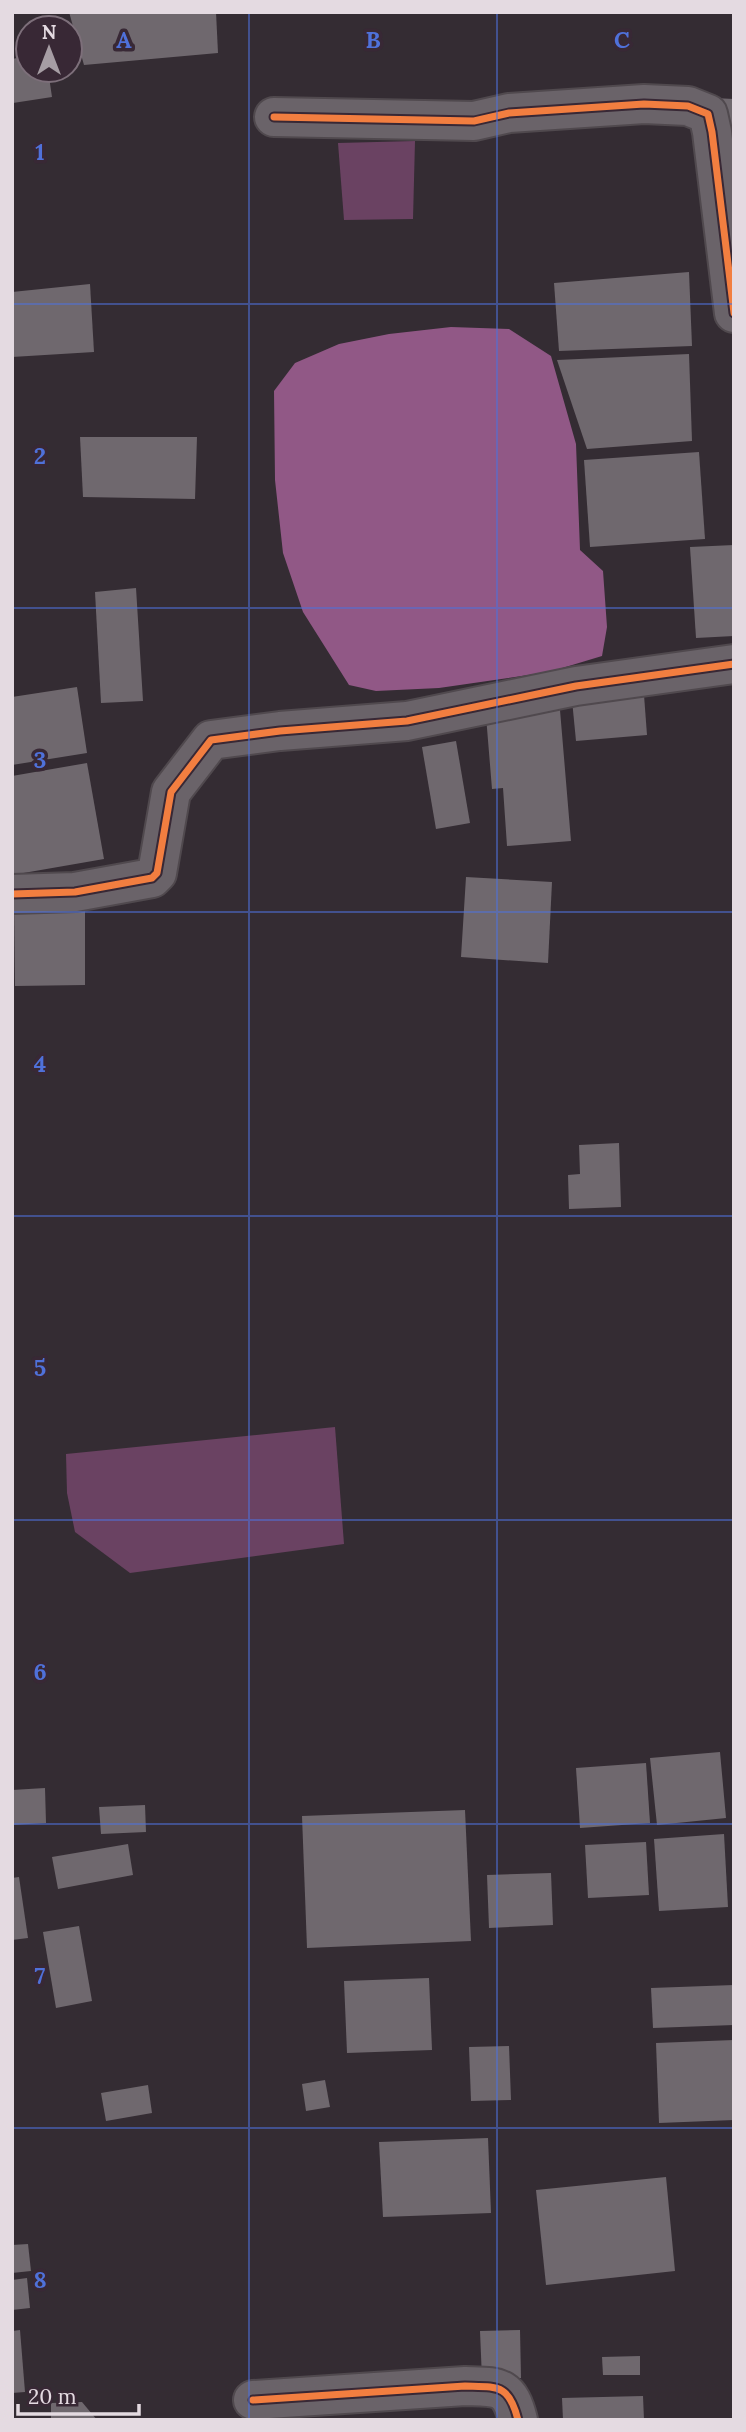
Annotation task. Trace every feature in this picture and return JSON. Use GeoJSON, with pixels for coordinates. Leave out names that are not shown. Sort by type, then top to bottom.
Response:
{"type":"FeatureCollection","features":[{"type":"Feature","properties":{"kind":"street"},"geometry":{"type":"LineString","coordinates":[[274,117],[474,121],[509,113],[644,104],[688,106],[708,114],[734,313]]}},
{"type":"Feature","properties":{"kind":"street"},"geometry":{"type":"LineString","coordinates":[[12,894],[75,892],[152,878],[157,873],[171,792],[211,740],[280,731],[407,721],[576,686],[734,664]]}},
{"type":"Feature","properties":{"kind":"street"},"geometry":{"type":"LineString","coordinates":[[253,2400],[496,2386],[513,2400],[518,2420]]}},
{"type":"Feature","properties":{"kind":"shaded area"},"geometry":{"type":"Polygon","coordinates":[[[415,141],[413,219],[344,220],[338,143],[415,141]]]}},
{"type":"Feature","properties":{"kind":"shaded area"},"geometry":{"type":"Polygon","coordinates":[[[451,327],[509,329],[551,356],[576,444],[580,550],[603,571],[607,627],[602,656],[549,672],[439,688],[376,691],[349,685],[303,612],[283,553],[275,480],[274,391],[295,363],[339,344],[389,334],[451,327]]]}},
{"type":"Feature","properties":{"kind":"shaded area"},"geometry":{"type":"Polygon","coordinates":[[[335,1427],[344,1544],[130,1573],[75,1532],[67,1493],[66,1454],[335,1427]]]}},
{"type":"Feature","properties":{"kind":"building"},"geometry":{"type":"Polygon","coordinates":[[[216,12],[218,53],[84,65],[84,14],[70,14],[216,12]]]}},
{"type":"Feature","properties":{"kind":"building"},"geometry":{"type":"Polygon","coordinates":[[[12,59],[14,84],[50,84],[52,97],[13,103],[12,59]]]}},
{"type":"Feature","properties":{"kind":"building"},"geometry":{"type":"Polygon","coordinates":[[[714,98],[734,99],[734,198],[714,98]]]}},
{"type":"Feature","properties":{"kind":"building"},"geometry":{"type":"Polygon","coordinates":[[[689,272],[692,346],[559,351],[554,283],[689,272]]]}},
{"type":"Feature","properties":{"kind":"building"},"geometry":{"type":"Polygon","coordinates":[[[90,284],[94,352],[12,357],[12,292],[90,284]]]}},
{"type":"Feature","properties":{"kind":"building"},"geometry":{"type":"Polygon","coordinates":[[[689,354],[692,441],[587,449],[557,360],[689,354]]]}},
{"type":"Feature","properties":{"kind":"building"},"geometry":{"type":"Polygon","coordinates":[[[80,437],[197,437],[195,499],[83,497],[80,437]]]}},
{"type":"Feature","properties":{"kind":"building"},"geometry":{"type":"Polygon","coordinates":[[[699,452],[705,539],[590,547],[584,460],[699,452]]]}},
{"type":"Feature","properties":{"kind":"building"},"geometry":{"type":"Polygon","coordinates":[[[734,545],[734,636],[696,638],[690,547],[734,545]]]}},
{"type":"Feature","properties":{"kind":"building"},"geometry":{"type":"Polygon","coordinates":[[[136,588],[143,701],[101,703],[95,592],[136,588]]]}},
{"type":"Feature","properties":{"kind":"building"},"geometry":{"type":"Polygon","coordinates":[[[77,687],[87,753],[12,765],[12,697],[77,687]]]}},
{"type":"Feature","properties":{"kind":"building"},"geometry":{"type":"Polygon","coordinates":[[[644,695],[647,735],[576,741],[572,700],[644,695]]]}},
{"type":"Feature","properties":{"kind":"building"},"geometry":{"type":"Polygon","coordinates":[[[560,710],[571,841],[507,846],[503,788],[492,789],[486,716],[560,710]]]}},
{"type":"Feature","properties":{"kind":"building"},"geometry":{"type":"Polygon","coordinates":[[[456,741],[470,823],[436,829],[422,747],[456,741]]]}},
{"type":"Feature","properties":{"kind":"building"},"geometry":{"type":"Polygon","coordinates":[[[87,763],[104,859],[12,875],[12,776],[87,763]]]}},
{"type":"Feature","properties":{"kind":"building"},"geometry":{"type":"Polygon","coordinates":[[[466,877],[552,882],[548,963],[461,957],[466,877]]]}},
{"type":"Feature","properties":{"kind":"building"},"geometry":{"type":"Polygon","coordinates":[[[85,901],[85,985],[15,986],[14,902],[85,901]]]}},
{"type":"Feature","properties":{"kind":"building"},"geometry":{"type":"Polygon","coordinates":[[[619,1143],[621,1207],[569,1209],[568,1175],[580,1174],[579,1145],[619,1143]]]}},
{"type":"Feature","properties":{"kind":"building"},"geometry":{"type":"Polygon","coordinates":[[[720,1752],[726,1818],[657,1825],[650,1758],[720,1752]]]}},
{"type":"Feature","properties":{"kind":"building"},"geometry":{"type":"Polygon","coordinates":[[[646,1763],[650,1823],[580,1828],[576,1768],[646,1763]]]}},
{"type":"Feature","properties":{"kind":"building"},"geometry":{"type":"Polygon","coordinates":[[[45,1788],[46,1823],[12,1825],[12,1790],[45,1788]]]}},
{"type":"Feature","properties":{"kind":"building"},"geometry":{"type":"Polygon","coordinates":[[[145,1805],[146,1832],[101,1834],[99,1807],[145,1805]]]}},
{"type":"Feature","properties":{"kind":"building"},"geometry":{"type":"Polygon","coordinates":[[[465,1810],[471,1941],[307,1948],[302,1816],[465,1810]]]}},
{"type":"Feature","properties":{"kind":"building"},"geometry":{"type":"Polygon","coordinates":[[[724,1834],[728,1907],[659,1911],[654,1839],[724,1834]]]}},
{"type":"Feature","properties":{"kind":"building"},"geometry":{"type":"Polygon","coordinates":[[[646,1842],[649,1895],[588,1898],[585,1845],[646,1842]]]}},
{"type":"Feature","properties":{"kind":"building"},"geometry":{"type":"Polygon","coordinates":[[[128,1844],[133,1875],[58,1889],[52,1857],[128,1844]]]}},
{"type":"Feature","properties":{"kind":"building"},"geometry":{"type":"Polygon","coordinates":[[[551,1873],[553,1925],[489,1928],[487,1875],[551,1873]]]}},
{"type":"Feature","properties":{"kind":"building"},"geometry":{"type":"Polygon","coordinates":[[[19,1877],[28,1938],[12,1940],[12,1878],[19,1877]]]}},
{"type":"Feature","properties":{"kind":"building"},"geometry":{"type":"Polygon","coordinates":[[[79,1926],[92,2001],[56,2008],[43,1932],[79,1926]]]}},
{"type":"Feature","properties":{"kind":"building"},"geometry":{"type":"Polygon","coordinates":[[[429,1978],[432,2050],[347,2053],[344,1981],[429,1978]]]}},
{"type":"Feature","properties":{"kind":"building"},"geometry":{"type":"Polygon","coordinates":[[[734,1985],[734,2025],[653,2028],[651,1988],[734,1985]]]}},
{"type":"Feature","properties":{"kind":"building"},"geometry":{"type":"Polygon","coordinates":[[[734,2040],[734,2120],[659,2123],[656,2043],[734,2040]]]}},
{"type":"Feature","properties":{"kind":"building"},"geometry":{"type":"Polygon","coordinates":[[[509,2046],[511,2100],[471,2101],[469,2047],[509,2046]]]}},
{"type":"Feature","properties":{"kind":"building"},"geometry":{"type":"Polygon","coordinates":[[[325,2080],[330,2107],[306,2111],[302,2084],[325,2080]]]}},
{"type":"Feature","properties":{"kind":"building"},"geometry":{"type":"Polygon","coordinates":[[[148,2085],[152,2113],[106,2121],[101,2093],[148,2085]]]}},
{"type":"Feature","properties":{"kind":"building"},"geometry":{"type":"Polygon","coordinates":[[[488,2138],[491,2213],[383,2217],[379,2142],[488,2138]]]}},
{"type":"Feature","properties":{"kind":"building"},"geometry":{"type":"Polygon","coordinates":[[[666,2177],[675,2271],[546,2285],[536,2190],[666,2177]]]}},
{"type":"Feature","properties":{"kind":"building"},"geometry":{"type":"Polygon","coordinates":[[[28,2244],[31,2271],[12,2273],[12,2245],[28,2244]]]}},
{"type":"Feature","properties":{"kind":"building"},"geometry":{"type":"Polygon","coordinates":[[[27,2278],[30,2308],[12,2310],[12,2280],[27,2278]]]}},
{"type":"Feature","properties":{"kind":"building"},"geometry":{"type":"Polygon","coordinates":[[[20,2330],[25,2392],[12,2393],[12,2331],[20,2330]]]}},
{"type":"Feature","properties":{"kind":"building"},"geometry":{"type":"Polygon","coordinates":[[[520,2330],[521,2378],[482,2379],[480,2331],[520,2330]]]}},
{"type":"Feature","properties":{"kind":"building"},"geometry":{"type":"Polygon","coordinates":[[[640,2356],[640,2375],[603,2375],[602,2357],[640,2356]]]}},
{"type":"Feature","properties":{"kind":"building"},"geometry":{"type":"Polygon","coordinates":[[[643,2396],[644,2420],[563,2420],[562,2398],[643,2396]]]}},
{"type":"Feature","properties":{"kind":"building"},"geometry":{"type":"Polygon","coordinates":[[[82,2402],[97,2420],[51,2420],[51,2403],[82,2402]]]}},
{"type":"Feature","properties":{"kind":"cycle path"},"geometry":{"type":"LineString","coordinates":[[274,117],[474,121],[509,113],[644,104],[688,106],[708,114],[734,313]]}},
{"type":"Feature","properties":{"kind":"cycle path"},"geometry":{"type":"LineString","coordinates":[[12,894],[75,892],[152,878],[157,873],[171,792],[211,740],[280,731],[407,721],[576,686],[734,664]]}},
{"type":"Feature","properties":{"kind":"cycle path"},"geometry":{"type":"LineString","coordinates":[[253,2400],[465,2386],[486,2387],[506,2394],[518,2420]]}}]}
